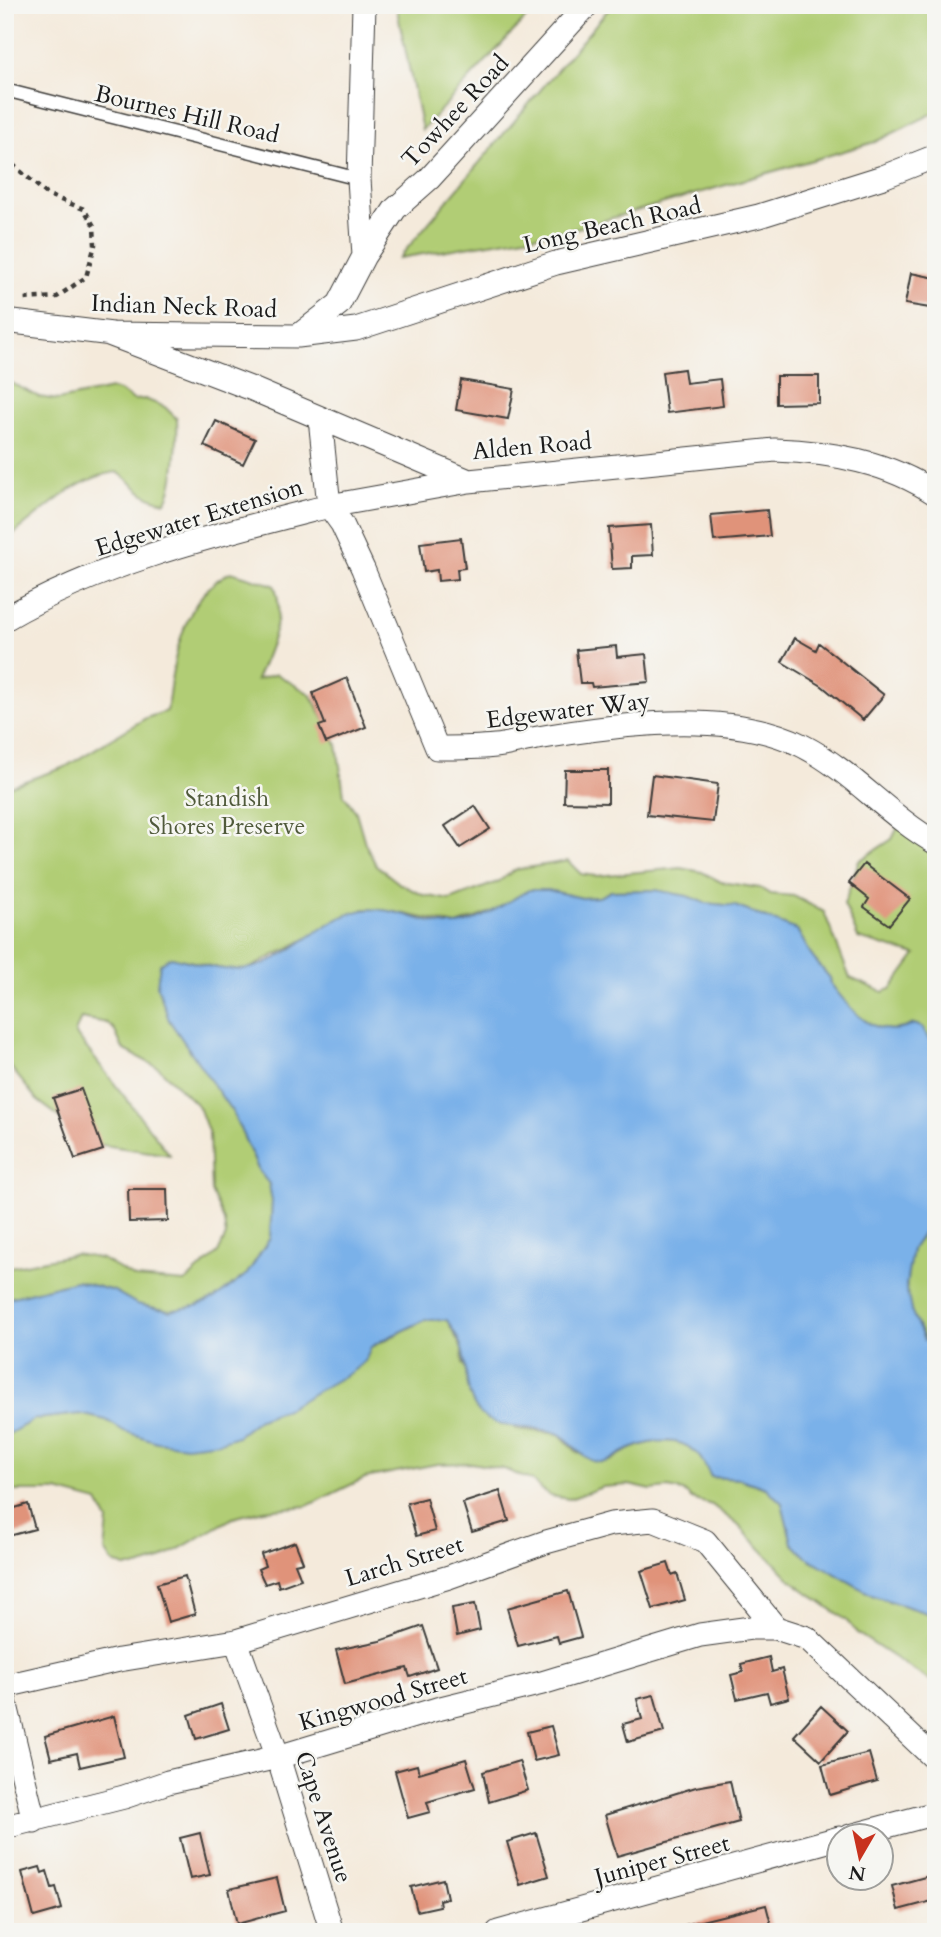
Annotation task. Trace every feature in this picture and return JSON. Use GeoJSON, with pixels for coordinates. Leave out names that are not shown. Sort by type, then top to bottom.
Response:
{"type":"FeatureCollection","features":[{"type":"Feature","properties":{"kind":"street"},"geometry":{"type":"LineString","coordinates":[[364,5],[359,179],[364,256]]}},
{"type":"Feature","properties":{"kind":"street","name":"Towhee Road"},"geometry":{"type":"LineString","coordinates":[[364,256],[395,209],[429,179],[587,5]]}},
{"type":"Feature","properties":{"kind":"street","name":"Long Beach Road"},"geometry":{"type":"LineString","coordinates":[[299,335],[356,328],[556,262],[759,216],[936,156]]}},
{"type":"Feature","properties":{"kind":"street","name":"Indian Neck Road"},"geometry":{"type":"LineString","coordinates":[[8,311],[109,334],[176,337],[299,335],[339,304],[364,256]]}},
{"type":"Feature","properties":{"kind":"street","name":"Alden Road"},"geometry":{"type":"LineString","coordinates":[[109,334],[469,481],[775,450],[823,453],[879,466],[915,481],[936,494]]}},
{"type":"Feature","properties":{"kind":"street","name":"Edgewater Extension"},"geometry":{"type":"LineString","coordinates":[[5,619],[93,575],[220,534],[329,506],[320,418]]}},
{"type":"Feature","properties":{"kind":"street"},"geometry":{"type":"LineString","coordinates":[[329,506],[469,481]]}},
{"type":"Feature","properties":{"kind":"street","name":"Edgewater Way"},"geometry":{"type":"LineString","coordinates":[[329,506],[342,524],[363,569],[437,748],[498,746],[530,739],[623,728],[725,724],[786,739],[813,751],[836,766],[894,815],[936,843]]}},
{"type":"Feature","properties":{"kind":"street","name":"Larch Street"},"geometry":{"type":"LineString","coordinates":[[5,1686],[119,1660],[236,1641],[449,1577],[545,1542],[611,1524],[653,1520],[705,1541],[776,1628]]}},
{"type":"Feature","properties":{"kind":"street"},"geometry":{"type":"LineString","coordinates":[[776,1628],[807,1638],[820,1648],[936,1760]]}},
{"type":"Feature","properties":{"kind":"street","name":"Kingwood Street"},"geometry":{"type":"LineString","coordinates":[[5,1827],[180,1779],[278,1757],[437,1709],[571,1675],[700,1635],[736,1629],[776,1628]]}},
{"type":"Feature","properties":{"kind":"street","name":"Cape Avenue"},"geometry":{"type":"LineString","coordinates":[[236,1641],[278,1757],[332,1932]]}},
{"type":"Feature","properties":{"kind":"street"},"geometry":{"type":"LineString","coordinates":[[5,1701],[34,1821]]}},
{"type":"Feature","properties":{"kind":"street"},"geometry":{"type":"LineString","coordinates":[[895,1824],[936,1813]]}},
{"type":"Feature","properties":{"kind":"street","name":"Juniper Street"},"geometry":{"type":"LineString","coordinates":[[498,1932],[825,1842]]}},
{"type":"Feature","properties":{"kind":"lane","name":"Bournes Hill Road"},"geometry":{"type":"LineString","coordinates":[[5,90],[359,179]]}},
{"type":"Feature","properties":{"kind":"path"},"geometry":{"type":"LineString","coordinates":[[5,158],[48,195],[84,209],[94,226],[95,245],[86,277],[69,290],[57,297],[8,311]]}},
{"type":"Feature","properties":{"kind":"green space"},"geometry":{"type":"Polygon","coordinates":[[[396,5],[538,5],[422,130],[396,5]]]}},
{"type":"Feature","properties":{"kind":"green space"},"geometry":{"type":"Polygon","coordinates":[[[612,5],[936,5],[936,112],[875,142],[574,229],[399,258],[612,5]]]}},
{"type":"Feature","properties":{"kind":"green space"},"geometry":{"type":"Polygon","coordinates":[[[5,380],[39,397],[58,400],[111,389],[134,400],[145,399],[165,407],[177,419],[177,427],[173,475],[165,502],[144,494],[117,472],[100,476],[71,490],[5,540],[5,380]]]}},
{"type":"Feature","properties":{"kind":"green space","name":"Standish Shores Preserve"},"geometry":{"type":"Polygon","coordinates":[[[231,572],[274,585],[277,597],[274,633],[256,680],[276,674],[310,694],[337,744],[344,795],[356,812],[365,843],[376,865],[400,884],[423,895],[450,900],[498,882],[514,870],[568,861],[581,874],[596,876],[681,868],[702,872],[721,882],[760,888],[770,894],[794,896],[824,912],[850,978],[883,992],[891,989],[916,955],[858,938],[844,904],[859,861],[892,839],[900,823],[936,848],[936,1049],[922,1027],[914,1024],[888,1030],[866,1022],[831,984],[830,978],[813,958],[797,930],[735,906],[705,903],[687,896],[655,890],[611,891],[599,897],[582,898],[548,890],[457,925],[400,913],[364,909],[248,969],[228,970],[171,957],[157,985],[169,1020],[233,1113],[259,1171],[269,1184],[272,1201],[270,1238],[247,1274],[214,1299],[196,1306],[169,1311],[137,1304],[114,1291],[76,1281],[5,1299],[5,1268],[76,1254],[102,1259],[135,1278],[185,1282],[218,1253],[226,1236],[224,1221],[211,1191],[209,1134],[199,1107],[159,1068],[123,1049],[114,1029],[107,1023],[81,1018],[75,1033],[170,1155],[96,1144],[37,1100],[5,1060],[5,788],[65,767],[146,718],[167,711],[172,672],[191,613],[201,596],[215,582],[231,572]]]}},
{"type":"Feature","properties":{"kind":"green space"},"geometry":{"type":"Polygon","coordinates":[[[936,1184],[936,1264],[931,1285],[936,1291],[936,1349],[919,1329],[913,1316],[906,1275],[912,1250],[924,1231],[936,1184]]]}},
{"type":"Feature","properties":{"kind":"green space"},"geometry":{"type":"Polygon","coordinates":[[[425,1320],[447,1320],[462,1349],[463,1364],[516,1429],[559,1434],[577,1452],[610,1461],[641,1445],[677,1442],[697,1453],[711,1477],[740,1479],[766,1488],[782,1503],[792,1543],[805,1556],[874,1596],[936,1616],[936,1685],[857,1633],[846,1620],[792,1581],[738,1525],[712,1505],[692,1499],[683,1491],[668,1488],[651,1490],[629,1485],[602,1487],[570,1499],[550,1496],[531,1480],[504,1469],[471,1463],[437,1464],[365,1478],[307,1506],[264,1510],[233,1518],[158,1561],[138,1567],[125,1567],[113,1562],[105,1551],[108,1521],[98,1502],[57,1491],[5,1491],[5,1436],[35,1419],[80,1414],[106,1420],[124,1431],[237,1436],[259,1419],[287,1409],[365,1361],[371,1347],[425,1320]]]}},
{"type":"Feature","properties":{"kind":"water"},"geometry":{"type":"Polygon","coordinates":[[[529,890],[548,890],[582,898],[599,897],[611,891],[655,890],[687,896],[705,903],[735,906],[797,930],[813,958],[830,978],[831,984],[866,1022],[888,1030],[914,1024],[922,1027],[936,1049],[936,1183],[924,1231],[912,1249],[906,1286],[911,1310],[924,1340],[936,1349],[936,1616],[874,1596],[805,1556],[792,1543],[782,1503],[766,1488],[740,1479],[711,1477],[697,1454],[680,1443],[650,1443],[630,1449],[608,1461],[598,1462],[581,1454],[559,1434],[540,1429],[506,1426],[486,1418],[478,1411],[470,1397],[461,1345],[447,1320],[425,1320],[383,1340],[371,1347],[365,1361],[353,1371],[286,1409],[259,1419],[237,1436],[220,1442],[186,1446],[157,1442],[124,1431],[106,1420],[80,1414],[35,1419],[5,1436],[5,1299],[76,1281],[114,1291],[137,1304],[169,1311],[196,1306],[214,1299],[247,1274],[270,1238],[272,1201],[269,1184],[259,1171],[233,1113],[169,1020],[157,985],[160,964],[171,957],[235,970],[259,966],[288,951],[332,922],[363,910],[374,909],[435,923],[457,925],[484,916],[529,890]]]}},
{"type":"Feature","properties":{"kind":"building"},"geometry":{"type":"Polygon","coordinates":[[[911,273],[936,278],[936,309],[905,304],[911,273]]]}},
{"type":"Feature","properties":{"kind":"building"},"geometry":{"type":"Polygon","coordinates":[[[684,369],[686,383],[720,379],[723,406],[667,413],[662,372],[684,369]]]}},
{"type":"Feature","properties":{"kind":"building"},"geometry":{"type":"Polygon","coordinates":[[[776,376],[819,376],[819,403],[776,404],[776,376]]]}},
{"type":"Feature","properties":{"kind":"building"},"geometry":{"type":"Polygon","coordinates":[[[461,380],[514,389],[508,419],[456,410],[461,380]]]}},
{"type":"Feature","properties":{"kind":"building"},"geometry":{"type":"Polygon","coordinates":[[[216,421],[255,439],[243,464],[204,446],[216,421]]]}},
{"type":"Feature","properties":{"kind":"building"},"geometry":{"type":"Polygon","coordinates":[[[767,510],[770,536],[714,541],[711,515],[767,510]]]}},
{"type":"Feature","properties":{"kind":"building"},"geometry":{"type":"Polygon","coordinates":[[[651,525],[653,555],[632,556],[632,568],[612,569],[609,528],[651,525]]]}},
{"type":"Feature","properties":{"kind":"building"},"geometry":{"type":"Polygon","coordinates":[[[461,538],[465,568],[457,569],[458,579],[438,581],[437,570],[424,572],[420,543],[461,538]]]}},
{"type":"Feature","properties":{"kind":"building"},"geometry":{"type":"Polygon","coordinates":[[[795,638],[816,650],[819,643],[884,695],[863,720],[822,686],[782,662],[795,638]]]}},
{"type":"Feature","properties":{"kind":"building"},"geometry":{"type":"Polygon","coordinates":[[[616,646],[617,657],[646,654],[649,682],[592,687],[591,683],[580,683],[576,650],[616,646]]]}},
{"type":"Feature","properties":{"kind":"building"},"geometry":{"type":"Polygon","coordinates":[[[347,678],[366,727],[326,743],[319,726],[325,724],[313,693],[347,678]]]}},
{"type":"Feature","properties":{"kind":"building"},"geometry":{"type":"Polygon","coordinates":[[[565,770],[608,770],[608,803],[564,802],[565,770]]]}},
{"type":"Feature","properties":{"kind":"building"},"geometry":{"type":"Polygon","coordinates":[[[652,775],[718,784],[713,822],[647,815],[652,775]]]}},
{"type":"Feature","properties":{"kind":"building"},"geometry":{"type":"Polygon","coordinates":[[[475,806],[490,829],[460,848],[445,826],[475,806]]]}},
{"type":"Feature","properties":{"kind":"building"},"geometry":{"type":"Polygon","coordinates":[[[864,864],[910,899],[889,925],[864,907],[869,899],[849,883],[864,864]]]}},
{"type":"Feature","properties":{"kind":"building"},"geometry":{"type":"Polygon","coordinates":[[[81,1089],[103,1150],[75,1159],[53,1098],[81,1089]]]}},
{"type":"Feature","properties":{"kind":"building"},"geometry":{"type":"Polygon","coordinates":[[[128,1189],[167,1189],[168,1221],[129,1222],[128,1189]]]}},
{"type":"Feature","properties":{"kind":"building"},"geometry":{"type":"Polygon","coordinates":[[[500,1491],[509,1521],[472,1532],[463,1503],[500,1491]]]}},
{"type":"Feature","properties":{"kind":"building"},"geometry":{"type":"Polygon","coordinates":[[[426,1498],[435,1531],[416,1536],[407,1503],[426,1498]]]}},
{"type":"Feature","properties":{"kind":"building"},"geometry":{"type":"Polygon","coordinates":[[[28,1504],[35,1529],[5,1537],[5,1511],[28,1504]]]}},
{"type":"Feature","properties":{"kind":"building"},"geometry":{"type":"Polygon","coordinates":[[[295,1542],[303,1562],[295,1564],[301,1579],[279,1587],[277,1580],[265,1584],[258,1569],[265,1566],[261,1554],[295,1542]]]}},
{"type":"Feature","properties":{"kind":"building"},"geometry":{"type":"Polygon","coordinates":[[[668,1563],[672,1575],[677,1573],[685,1600],[653,1609],[641,1571],[668,1563]]]}},
{"type":"Feature","properties":{"kind":"building"},"geometry":{"type":"Polygon","coordinates":[[[185,1576],[195,1614],[168,1622],[157,1584],[185,1576]]]}},
{"type":"Feature","properties":{"kind":"building"},"geometry":{"type":"Polygon","coordinates":[[[568,1591],[581,1637],[559,1643],[557,1636],[518,1646],[507,1608],[568,1591]]]}},
{"type":"Feature","properties":{"kind":"building"},"geometry":{"type":"Polygon","coordinates":[[[475,1604],[480,1630],[457,1636],[452,1608],[475,1604]]]}},
{"type":"Feature","properties":{"kind":"building"},"geometry":{"type":"Polygon","coordinates":[[[423,1626],[437,1668],[410,1677],[407,1668],[345,1684],[336,1650],[380,1641],[423,1626]]]}},
{"type":"Feature","properties":{"kind":"building"},"geometry":{"type":"Polygon","coordinates":[[[769,1657],[772,1672],[782,1669],[789,1698],[770,1703],[767,1692],[737,1699],[731,1675],[743,1672],[741,1664],[769,1657]]]}},
{"type":"Feature","properties":{"kind":"building"},"geometry":{"type":"Polygon","coordinates":[[[654,1695],[664,1732],[628,1742],[623,1724],[642,1719],[637,1699],[654,1695]]]}},
{"type":"Feature","properties":{"kind":"building"},"geometry":{"type":"Polygon","coordinates":[[[221,1704],[229,1729],[196,1739],[189,1715],[221,1704]]]}},
{"type":"Feature","properties":{"kind":"building"},"geometry":{"type":"Polygon","coordinates":[[[821,1706],[848,1731],[821,1761],[794,1736],[821,1706]]]}},
{"type":"Feature","properties":{"kind":"building"},"geometry":{"type":"Polygon","coordinates":[[[114,1716],[124,1757],[80,1767],[77,1753],[51,1759],[45,1736],[114,1716]]]}},
{"type":"Feature","properties":{"kind":"building"},"geometry":{"type":"Polygon","coordinates":[[[551,1726],[559,1755],[534,1761],[527,1732],[551,1726]]]}},
{"type":"Feature","properties":{"kind":"building"},"geometry":{"type":"Polygon","coordinates":[[[869,1753],[877,1781],[830,1795],[822,1765],[869,1753]]]}},
{"type":"Feature","properties":{"kind":"building"},"geometry":{"type":"Polygon","coordinates":[[[466,1759],[475,1788],[427,1802],[430,1812],[408,1818],[395,1771],[417,1765],[419,1773],[466,1759]]]}},
{"type":"Feature","properties":{"kind":"building"},"geometry":{"type":"Polygon","coordinates":[[[519,1761],[528,1790],[489,1802],[483,1772],[519,1761]]]}},
{"type":"Feature","properties":{"kind":"building"},"geometry":{"type":"Polygon","coordinates":[[[730,1781],[739,1822],[617,1856],[605,1815],[696,1787],[730,1781]]]}},
{"type":"Feature","properties":{"kind":"building"},"geometry":{"type":"Polygon","coordinates":[[[200,1833],[210,1875],[190,1879],[180,1838],[200,1833]]]}},
{"type":"Feature","properties":{"kind":"building"},"geometry":{"type":"Polygon","coordinates":[[[536,1833],[549,1876],[520,1885],[507,1842],[536,1833]]]}},
{"type":"Feature","properties":{"kind":"building"},"geometry":{"type":"Polygon","coordinates":[[[40,1867],[42,1873],[47,1871],[52,1888],[56,1887],[62,1909],[34,1917],[22,1872],[40,1867]]]}},
{"type":"Feature","properties":{"kind":"building"},"geometry":{"type":"Polygon","coordinates":[[[936,1874],[936,1900],[898,1910],[894,1892],[895,1885],[936,1874]]]}},
{"type":"Feature","properties":{"kind":"building"},"geometry":{"type":"Polygon","coordinates":[[[277,1878],[285,1911],[237,1924],[229,1889],[277,1878]]]}},
{"type":"Feature","properties":{"kind":"building"},"geometry":{"type":"Polygon","coordinates":[[[443,1879],[447,1898],[439,1900],[440,1906],[417,1911],[411,1887],[443,1879]]]}},
{"type":"Feature","properties":{"kind":"building"},"geometry":{"type":"Polygon","coordinates":[[[766,1905],[773,1932],[686,1932],[685,1925],[766,1905]]]}}]}
